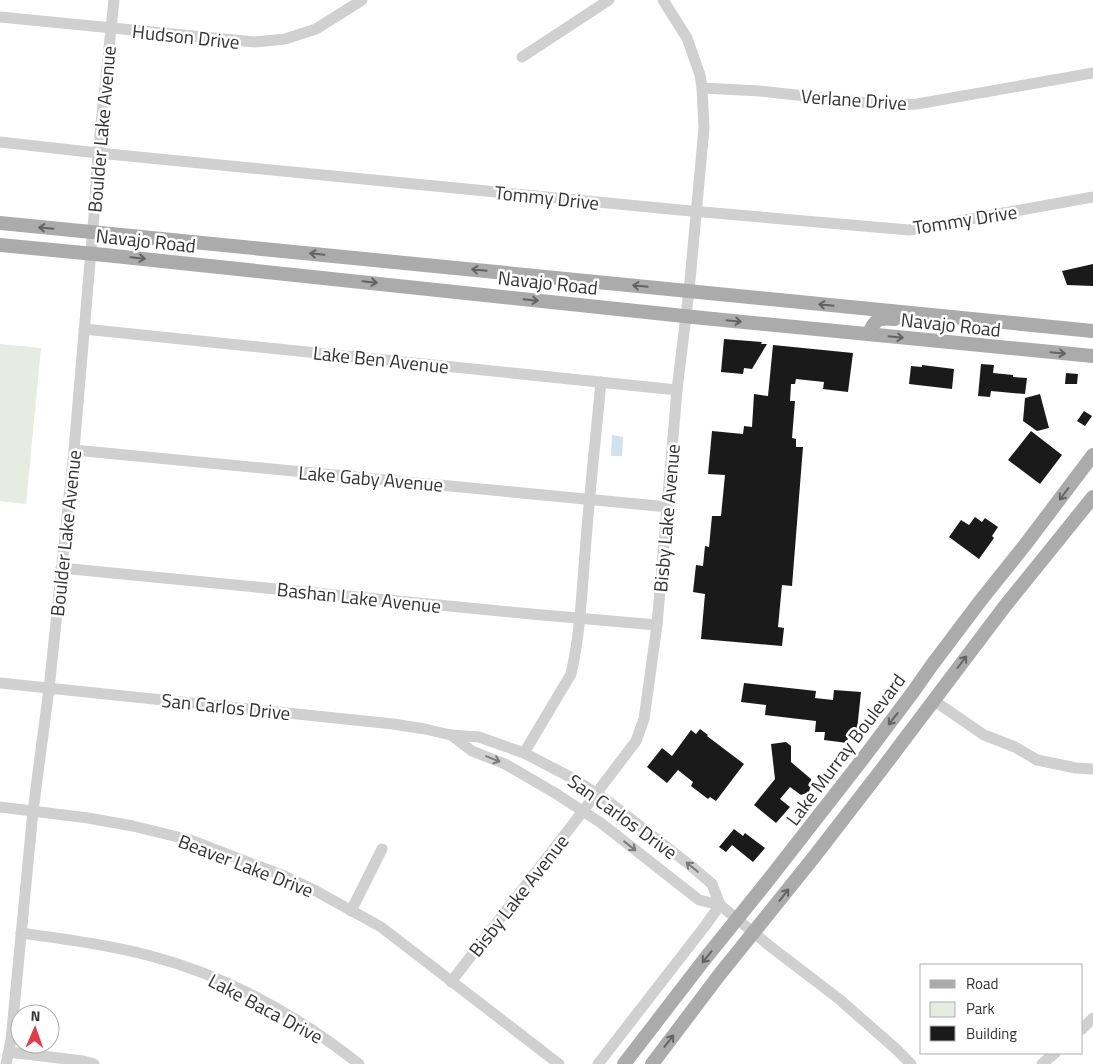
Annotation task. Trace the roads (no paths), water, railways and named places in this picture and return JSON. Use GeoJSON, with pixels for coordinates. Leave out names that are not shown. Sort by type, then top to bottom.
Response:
{"type":"FeatureCollection","features":[{"type":"Feature","properties":{"kind":"main road","name":"Navajo Road"},"geometry":{"type":"LineString","coordinates":[[0,223],[1093,331]]}},
{"type":"Feature","properties":{"kind":"main road","name":"Navajo Road"},"geometry":{"type":"LineString","coordinates":[[0,245],[1093,356]]}},
{"type":"Feature","properties":{"kind":"main road"},"geometry":{"type":"LineString","coordinates":[[869,334],[871,327],[877,320],[885,318],[932,322],[947,317]]}},
{"type":"Feature","properties":{"kind":"main road","name":"Lake Murray Boulevard"},"geometry":{"type":"LineString","coordinates":[[624,1064],[914,692],[981,600],[1025,546],[1093,455]]}},
{"type":"Feature","properties":{"kind":"main road"},"geometry":{"type":"LineString","coordinates":[[652,1064],[720,974],[826,842],[1005,606],[1093,497]]}},
{"type":"Feature","properties":{"kind":"main road"},"geometry":{"type":"LineString","coordinates":[[932,665],[931,693],[933,700]]}},
{"type":"Feature","properties":{"kind":"main road"},"geometry":{"type":"LineString","coordinates":[[910,731],[916,703],[914,692]]}},
{"type":"Feature","properties":{"kind":"street","name":"Boulder Lake Avenue"},"geometry":{"type":"LineString","coordinates":[[6,1064],[9,1052],[33,811],[49,689],[74,450],[98,153],[114,0]]}},
{"type":"Feature","properties":{"kind":"street","name":"Hudson Drive"},"geometry":{"type":"LineString","coordinates":[[0,17],[255,42],[285,39],[316,29],[362,0]]}},
{"type":"Feature","properties":{"kind":"street"},"geometry":{"type":"LineString","coordinates":[[522,57],[609,0]]}},
{"type":"Feature","properties":{"kind":"street","name":"Bisby Lake Avenue"},"geometry":{"type":"LineString","coordinates":[[451,982],[636,741],[644,719],[657,625],[677,390],[689,291],[704,128],[700,75],[687,38],[663,0]]}},
{"type":"Feature","properties":{"kind":"street","name":"Verlane Drive"},"geometry":{"type":"LineString","coordinates":[[702,88],[760,91],[887,105],[917,104],[1093,73]]}},
{"type":"Feature","properties":{"kind":"street","name":"Tommy Drive"},"geometry":{"type":"LineString","coordinates":[[0,142],[697,212],[909,230],[1093,197]]}},
{"type":"Feature","properties":{"kind":"street","name":"Lake Ben Avenue"},"geometry":{"type":"LineString","coordinates":[[84,329],[677,390]]}},
{"type":"Feature","properties":{"kind":"street"},"geometry":{"type":"LineString","coordinates":[[524,753],[571,674],[577,641],[601,382]]}},
{"type":"Feature","properties":{"kind":"street","name":"Lake Gaby Avenue"},"geometry":{"type":"LineString","coordinates":[[74,450],[668,507]]}},
{"type":"Feature","properties":{"kind":"street","name":"Bashan Lake Avenue"},"geometry":{"type":"LineString","coordinates":[[61,568],[657,625]]}},
{"type":"Feature","properties":{"kind":"street","name":"San Carlos Drive"},"geometry":{"type":"LineString","coordinates":[[0,683],[393,724],[451,735],[479,737],[524,753],[572,778],[608,801],[712,884],[720,905]]}},
{"type":"Feature","properties":{"kind":"street"},"geometry":{"type":"LineString","coordinates":[[933,700],[984,734],[1015,747],[1037,760],[1076,768],[1093,769]]}},
{"type":"Feature","properties":{"kind":"street","name":"San Carlos Drive"},"geometry":{"type":"LineString","coordinates":[[451,735],[472,751],[505,764],[583,811],[699,900],[720,905],[840,999],[911,1064]]}},
{"type":"Feature","properties":{"kind":"street","name":"Beaver Lake Drive"},"geometry":{"type":"LineString","coordinates":[[0,807],[88,818],[133,826],[190,840],[284,876],[316,891],[380,928],[558,1064]]}},
{"type":"Feature","properties":{"kind":"street"},"geometry":{"type":"LineString","coordinates":[[351,911],[382,849]]}},
{"type":"Feature","properties":{"kind":"street"},"geometry":{"type":"LineString","coordinates":[[598,1064],[720,905]]}},
{"type":"Feature","properties":{"kind":"street","name":"Lake Baca Drive"},"geometry":{"type":"LineString","coordinates":[[20,933],[76,941],[142,954],[212,976],[294,1019],[359,1064]]}},
{"type":"Feature","properties":{"kind":"street"},"geometry":{"type":"LineString","coordinates":[[1083,1028],[1093,1018]]}},
{"type":"Feature","properties":{"kind":"street"},"geometry":{"type":"LineString","coordinates":[[9,1052],[94,1064]]}},
{"type":"Feature","properties":{"kind":"street"},"geometry":{"type":"LineString","coordinates":[[1042,1064],[1054,1054]]}},
{"type":"Feature","properties":{"kind":"water"},"geometry":{"type":"Polygon","coordinates":[[[612,435],[623,437],[622,456],[611,456],[612,435]]]}}]}
